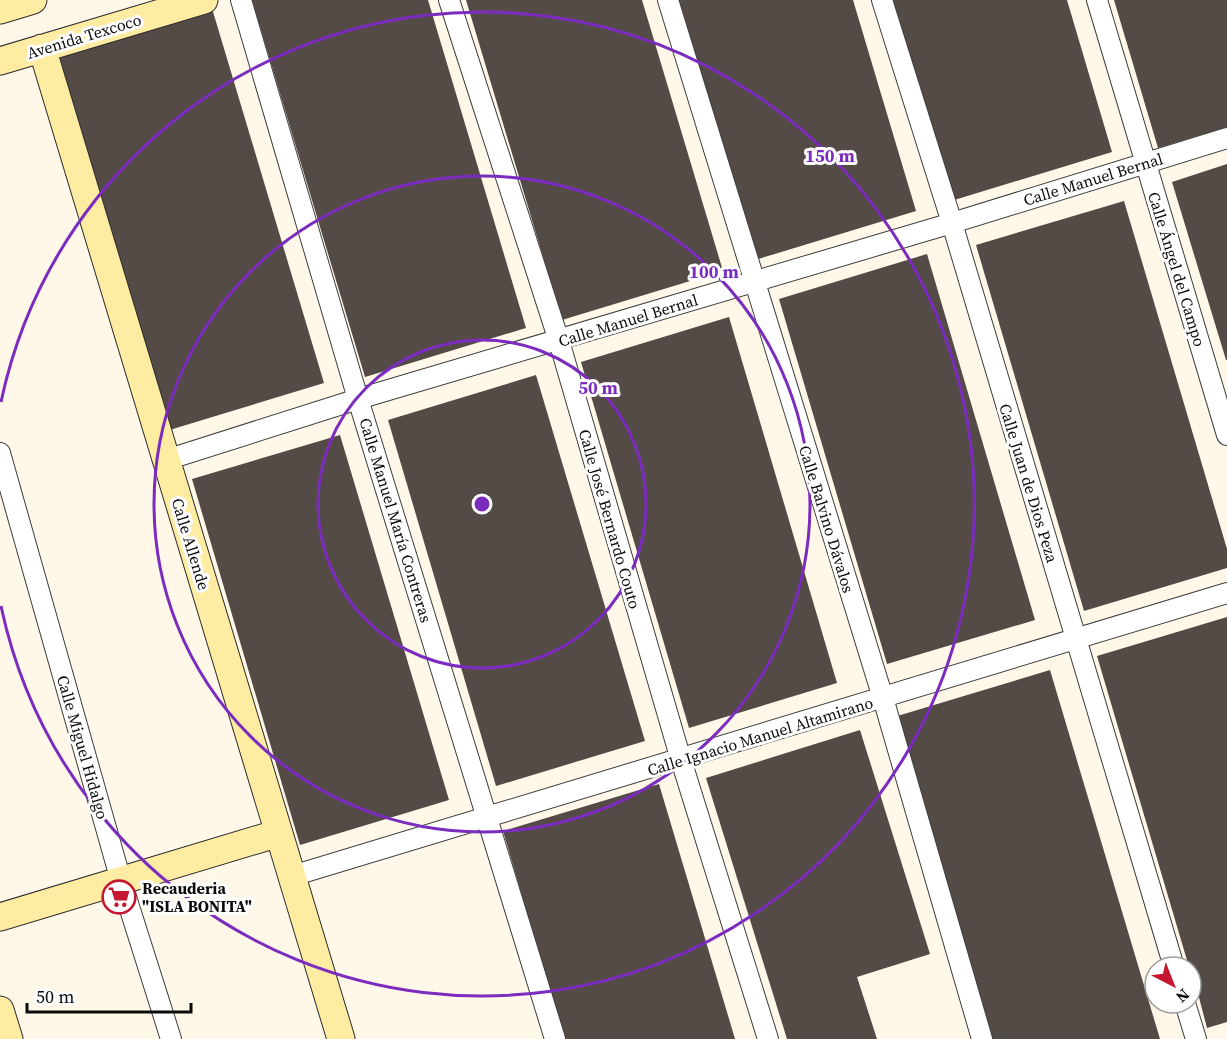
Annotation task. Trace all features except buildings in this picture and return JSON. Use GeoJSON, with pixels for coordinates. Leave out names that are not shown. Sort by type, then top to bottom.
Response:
{"type":"FeatureCollection","features":[{"type":"Feature","properties":{"kind":"street"},"geometry":{"type":"LineString","coordinates":[[2,6],[33,0]]}},
{"type":"Feature","properties":{"kind":"street","name":"Avenida Texcoco"},"geometry":{"type":"LineString","coordinates":[[0,61],[204,0]]}},
{"type":"Feature","properties":{"kind":"street","name":"Calle Manuel María Contreras"},"geometry":{"type":"LineString","coordinates":[[241,0],[358,399],[555,1039]]}},
{"type":"Feature","properties":{"kind":"street","name":"Calle José Bernardo Couto"},"geometry":{"type":"LineString","coordinates":[[449,0],[559,341],[681,760],[768,1039]]}},
{"type":"Feature","properties":{"kind":"street","name":"Calle Balvino Dávalos"},"geometry":{"type":"LineString","coordinates":[[668,0],[883,698],[982,1039]]}},
{"type":"Feature","properties":{"kind":"street","name":"Calle Juan de Dios Peza"},"geometry":{"type":"LineString","coordinates":[[882,0],[952,223],[1170,955]]}},
{"type":"Feature","properties":{"kind":"street","name":"Calle Ángel del Campo"},"geometry":{"type":"LineString","coordinates":[[1097,0],[1227,435]]}},
{"type":"Feature","properties":{"kind":"street","name":"Calle Allende"},"geometry":{"type":"LineString","coordinates":[[42,48],[341,1039]]}},
{"type":"Feature","properties":{"kind":"street","name":"Calle Manuel Bernal"},"geometry":{"type":"LineString","coordinates":[[166,460],[358,399],[952,223],[1227,138]]}},
{"type":"Feature","properties":{"kind":"street","name":"Calle Miguel Hidalgo"},"geometry":{"type":"LineString","coordinates":[[0,453],[121,880],[171,1039]]}},
{"type":"Feature","properties":{"kind":"street","name":"Calle Ignacio Manuel Altamirano"},"geometry":{"type":"LineString","coordinates":[[291,876],[681,760],[1227,593]]}},
{"type":"Feature","properties":{"kind":"street"},"geometry":{"type":"LineString","coordinates":[[0,917],[279,832]]}},
{"type":"Feature","properties":{"kind":"street"},"geometry":{"type":"LineString","coordinates":[[0,1010],[9,1039]]}},
{"type":"Feature","properties":{"kind":"street"},"geometry":{"type":"LineString","coordinates":[[1189,1015],[1196,1039]]}},
{"type":"Feature","properties":{"kind":"place","name":"Recauderia \"ISLA BONITA\""},"geometry":{"type":"Point","coordinates":[119,897]}}]}
